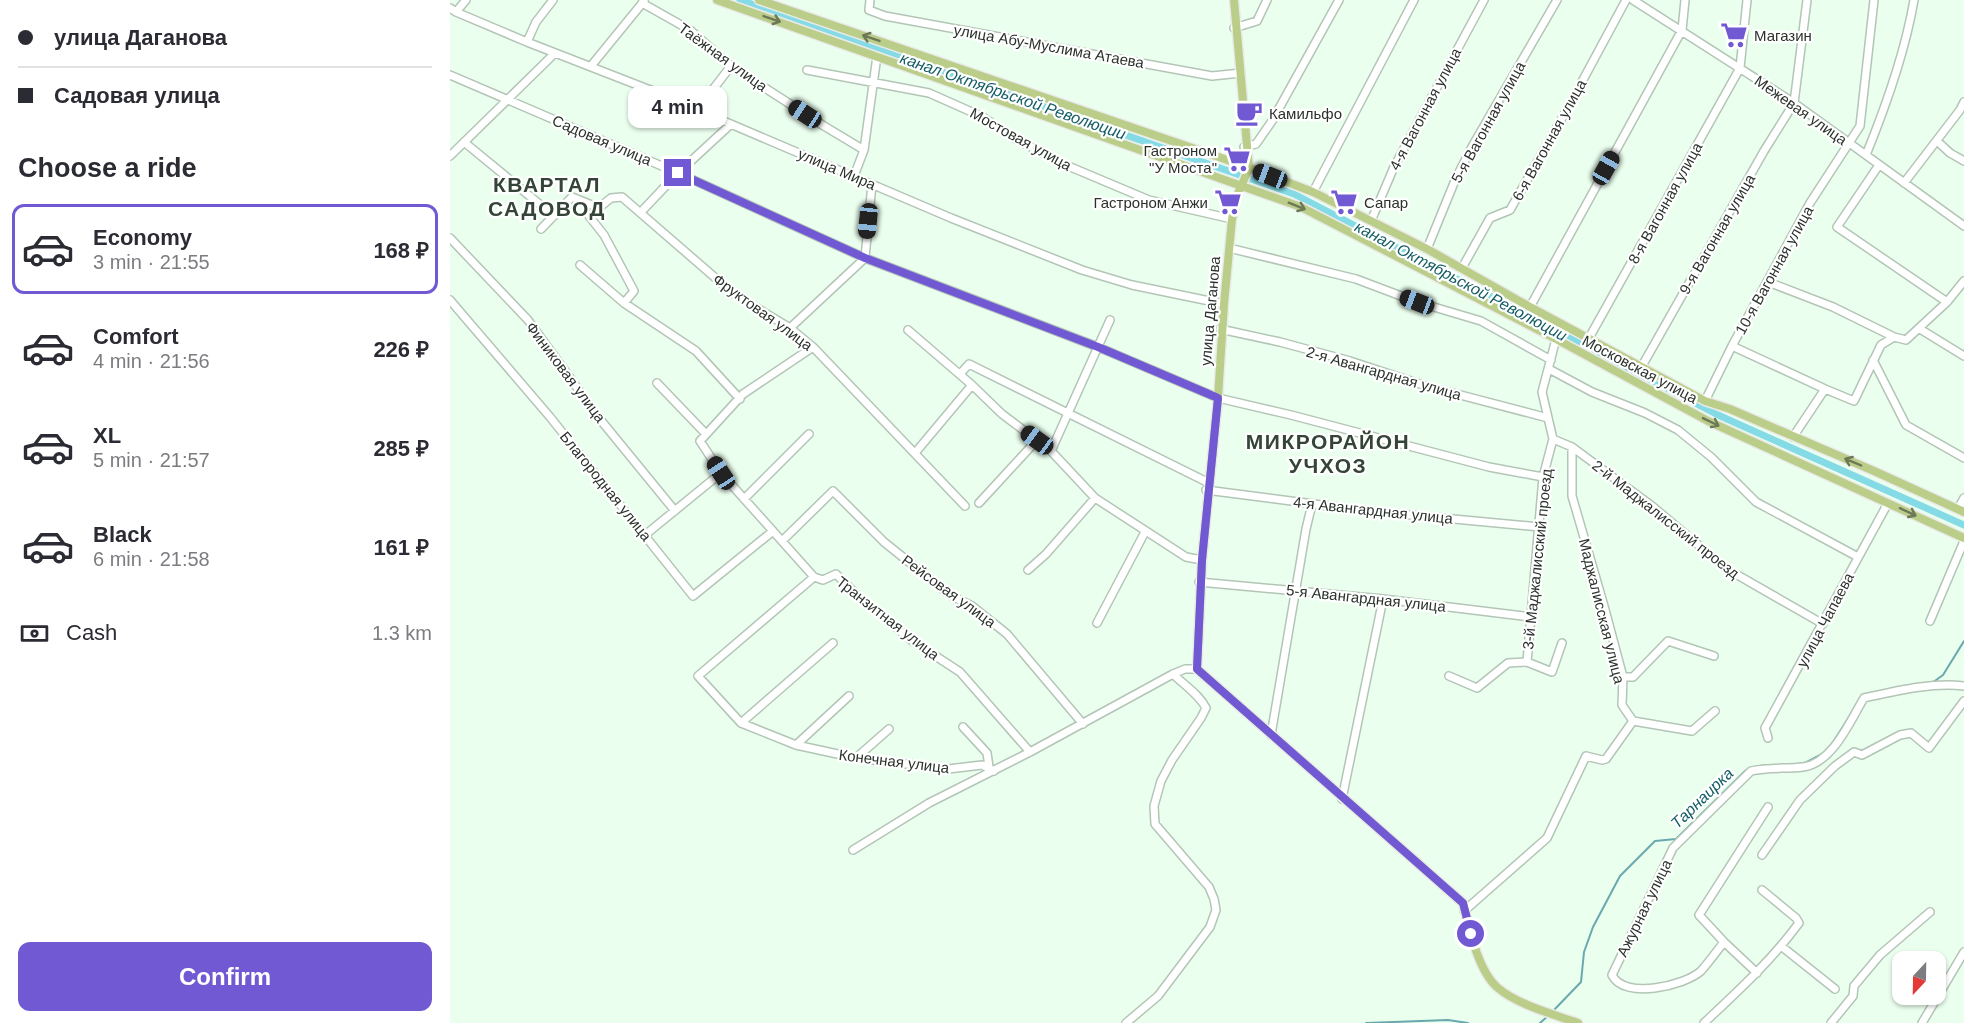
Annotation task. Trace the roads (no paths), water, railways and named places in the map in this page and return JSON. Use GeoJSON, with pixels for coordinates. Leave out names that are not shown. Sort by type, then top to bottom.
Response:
{"type":"FeatureCollection","features":[{"type":"Feature","properties":{"kind":"main road","name":"Московская улица"},"geometry":{"type":"LineString","coordinates":[[717,0],[1301,207],[1556,339],[1708,421],[1964,539]]}},
{"type":"Feature","properties":{"kind":"main road"},"geometry":{"type":"LineString","coordinates":[[759,0],[1247,167],[1313,192],[1427,249],[1530,307],[1705,400],[1961,510]]}},
{"type":"Feature","properties":{"kind":"main road","name":"улица Даганова"},"geometry":{"type":"LineString","coordinates":[[1196,669],[1200,582],[1231,219],[1234,194],[1247,167],[1233,0]]}},
{"type":"Feature","properties":{"kind":"main road"},"geometry":{"type":"LineString","coordinates":[[1196,669],[1462,905],[1482,973],[1495,988],[1512,1000],[1573,1023]]}},
{"type":"Feature","properties":{"kind":"main road"},"geometry":{"type":"LineString","coordinates":[[1550,1014],[1578,1023]]}},
{"type":"Feature","properties":{"kind":"street","name":"улица Мира"},"geometry":{"type":"LineString","coordinates":[[466,0],[453,10],[1082,270],[1132,285],[1223,304]]}},
{"type":"Feature","properties":{"kind":"street"},"geometry":{"type":"LineString","coordinates":[[527,42],[536,22],[553,0]]}},
{"type":"Feature","properties":{"kind":"street","name":"улица Абу-Муслима Атаева"},"geometry":{"type":"LineString","coordinates":[[870,0],[869,10],[885,16],[1212,76],[1240,74]]}},
{"type":"Feature","properties":{"kind":"street"},"geometry":{"type":"LineString","coordinates":[[1235,28],[1257,21],[1267,0]]}},
{"type":"Feature","properties":{"kind":"street"},"geometry":{"type":"LineString","coordinates":[[1245,147],[1256,144],[1272,121],[1339,0]]}},
{"type":"Feature","properties":{"kind":"street"},"geometry":{"type":"LineString","coordinates":[[1313,192],[1414,0]]}},
{"type":"Feature","properties":{"kind":"street","name":"4-я Вагонная улица"},"geometry":{"type":"LineString","coordinates":[[1371,221],[1394,167],[1484,0]]}},
{"type":"Feature","properties":{"kind":"street","name":"5-я Вагонная улица"},"geometry":{"type":"LineString","coordinates":[[1427,249],[1456,178],[1473,145],[1557,0]]}},
{"type":"Feature","properties":{"kind":"street","name":"6-я Вагонная улица"},"geometry":{"type":"LineString","coordinates":[[1462,268],[1490,218],[1510,210],[1626,0]]}},
{"type":"Feature","properties":{"kind":"street","name":"Межевая улица"},"geometry":{"type":"LineString","coordinates":[[1633,0],[1794,103],[1964,226]]}},
{"type":"Feature","properties":{"kind":"street"},"geometry":{"type":"LineString","coordinates":[[1530,307],[1682,30],[1684,0]]}},
{"type":"Feature","properties":{"kind":"street"},"geometry":{"type":"LineString","coordinates":[[1740,69],[1747,0]]}},
{"type":"Feature","properties":{"kind":"street"},"geometry":{"type":"LineString","coordinates":[[1794,103],[1807,0]]}},
{"type":"Feature","properties":{"kind":"street","name":"10-я Вагонная улица"},"geometry":{"type":"LineString","coordinates":[[1705,400],[1810,203],[1860,126],[1874,0]]}},
{"type":"Feature","properties":{"kind":"street"},"geometry":{"type":"LineString","coordinates":[[1866,155],[1880,122],[1910,25],[1914,0]]}},
{"type":"Feature","properties":{"kind":"street"},"geometry":{"type":"LineString","coordinates":[[591,66],[643,1]]}},
{"type":"Feature","properties":{"kind":"street","name":"Таёжная улица"},"geometry":{"type":"LineString","coordinates":[[643,1],[690,30],[731,66],[864,150]]}},
{"type":"Feature","properties":{"kind":"street"},"geometry":{"type":"LineString","coordinates":[[450,156],[555,53]]}},
{"type":"Feature","properties":{"kind":"street"},"geometry":{"type":"LineString","coordinates":[[854,176],[864,150],[877,56]]}},
{"type":"Feature","properties":{"kind":"street"},"geometry":{"type":"LineString","coordinates":[[697,110],[731,66]]}},
{"type":"Feature","properties":{"kind":"street","name":"8-я Вагонная улица"},"geometry":{"type":"LineString","coordinates":[[1589,338],[1740,69]]}},
{"type":"Feature","properties":{"kind":"street","name":"Мостовая улица"},"geometry":{"type":"LineString","coordinates":[[807,70],[929,93],[983,117],[1012,137],[1072,168],[1149,200],[1231,219]]}},
{"type":"Feature","properties":{"kind":"street","name":"Садовая улица"},"geometry":{"type":"LineString","coordinates":[[450,75],[678,173],[865,258],[1098,347],[1217,398],[1489,467],[1543,477]]}},
{"type":"Feature","properties":{"kind":"street"},"geometry":{"type":"LineString","coordinates":[[1904,183],[1964,102]]}},
{"type":"Feature","properties":{"kind":"street","name":"9-я Вагонная улица"},"geometry":{"type":"LineString","coordinates":[[1642,366],[1764,151],[1794,103]]}},
{"type":"Feature","properties":{"kind":"street"},"geometry":{"type":"LineString","coordinates":[[641,212],[678,173],[730,125]]}},
{"type":"Feature","properties":{"kind":"street"},"geometry":{"type":"LineString","coordinates":[[1937,141],[1950,153],[1964,161]]}},
{"type":"Feature","properties":{"kind":"street"},"geometry":{"type":"LineString","coordinates":[[464,142],[554,216]]}},
{"type":"Feature","properties":{"kind":"street"},"geometry":{"type":"LineString","coordinates":[[1879,165],[1837,227],[1947,302]]}},
{"type":"Feature","properties":{"kind":"street"},"geometry":{"type":"LineString","coordinates":[[790,328],[865,258],[872,184]]}},
{"type":"Feature","properties":{"kind":"street","name":"Фруктовая улица"},"geometry":{"type":"LineString","coordinates":[[599,208],[611,198],[622,197],[734,294],[790,328],[813,347],[965,506]]}},
{"type":"Feature","properties":{"kind":"street"},"geometry":{"type":"LineString","coordinates":[[541,229],[572,198],[599,208]]}},
{"type":"Feature","properties":{"kind":"street"},"geometry":{"type":"LineString","coordinates":[[599,208],[588,216],[604,235],[634,291],[624,303]]}},
{"type":"Feature","properties":{"kind":"street","name":"Финиковая улица"},"geometry":{"type":"LineString","coordinates":[[450,238],[528,320],[599,418],[675,511]]}},
{"type":"Feature","properties":{"kind":"street"},"geometry":{"type":"LineString","coordinates":[[1229,248],[1356,279],[1417,302],[1481,321],[1551,360]]}},
{"type":"Feature","properties":{"kind":"street"},"geometry":{"type":"LineString","coordinates":[[580,265],[624,303],[696,351],[740,399]]}},
{"type":"Feature","properties":{"kind":"street"},"geometry":{"type":"LineString","coordinates":[[1768,282],[1833,307],[1894,337],[1906,340],[1947,302],[1964,281]]}},
{"type":"Feature","properties":{"kind":"street","name":"Благородная улица"},"geometry":{"type":"LineString","coordinates":[[450,300],[550,417],[693,596],[773,531]]}},
{"type":"Feature","properties":{"kind":"street"},"geometry":{"type":"LineString","coordinates":[[1051,452],[1110,320]]}},
{"type":"Feature","properties":{"kind":"street"},"geometry":{"type":"LineString","coordinates":[[1920,328],[1964,356]]}},
{"type":"Feature","properties":{"kind":"street","name":"2-я Авангардная улица"},"geometry":{"type":"LineString","coordinates":[[1221,329],[1350,361],[1426,386],[1548,418]]}},
{"type":"Feature","properties":{"kind":"street"},"geometry":{"type":"LineString","coordinates":[[908,330],[960,374],[1002,414],[1051,452],[1095,498],[1186,557],[1202,560]]}},
{"type":"Feature","properties":{"kind":"street"},"geometry":{"type":"LineString","coordinates":[[1732,346],[1854,402],[1881,345],[1894,337]]}},
{"type":"Feature","properties":{"kind":"street"},"geometry":{"type":"LineString","coordinates":[[1553,439],[1542,392],[1556,339]]}},
{"type":"Feature","properties":{"kind":"street"},"geometry":{"type":"LineString","coordinates":[[657,383],[706,434],[743,394],[813,347]]}},
{"type":"Feature","properties":{"kind":"street"},"geometry":{"type":"LineString","coordinates":[[1873,360],[1906,425],[1964,458]]}},
{"type":"Feature","properties":{"kind":"street","name":"4-я Авангардная улица"},"geometry":{"type":"LineString","coordinates":[[960,374],[969,364],[1208,487],[1368,511],[1540,527]]}},
{"type":"Feature","properties":{"kind":"street"},"geometry":{"type":"LineString","coordinates":[[1549,369],[1592,392],[1645,413],[1678,430],[1711,457],[1756,502],[1858,557]]}},
{"type":"Feature","properties":{"kind":"street"},"geometry":{"type":"LineString","coordinates":[[915,453],[972,385]]}},
{"type":"Feature","properties":{"kind":"street"},"geometry":{"type":"LineString","coordinates":[[1793,437],[1825,388]]}},
{"type":"Feature","properties":{"kind":"street","name":"Транзитная улица"},"geometry":{"type":"LineString","coordinates":[[706,434],[700,441],[721,473],[814,577],[823,580],[836,574],[857,595],[911,640],[960,672],[1030,752]]}},
{"type":"Feature","properties":{"kind":"street"},"geometry":{"type":"LineString","coordinates":[[744,499],[810,434]]}},
{"type":"Feature","properties":{"kind":"street","name":"3-й Маджалисский проезд"},"geometry":{"type":"LineString","coordinates":[[1449,676],[1478,688],[1508,663],[1527,662],[1543,477],[1553,439]]}},
{"type":"Feature","properties":{"kind":"street","name":"2-й Маджалисский проезд"},"geometry":{"type":"LineString","coordinates":[[1553,439],[1572,447],[1652,506],[1727,569],[1823,624]]}},
{"type":"Feature","properties":{"kind":"street"},"geometry":{"type":"LineString","coordinates":[[980,503],[1037,440]]}},
{"type":"Feature","properties":{"kind":"street","name":"Маджалисская улица"},"geometry":{"type":"LineString","coordinates":[[1572,447],[1572,496],[1605,606],[1623,677],[1622,705],[1633,721]]}},
{"type":"Feature","properties":{"kind":"street"},"geometry":{"type":"LineString","coordinates":[[645,535],[721,473]]}},
{"type":"Feature","properties":{"kind":"street","name":"Рейсовая улица"},"geometry":{"type":"LineString","coordinates":[[782,541],[833,491],[884,542],[950,595],[972,606],[1007,634],[1083,724]]}},
{"type":"Feature","properties":{"kind":"street"},"geometry":{"type":"LineString","coordinates":[[1028,570],[1046,554],[1095,498]]}},
{"type":"Feature","properties":{"kind":"street"},"geometry":{"type":"LineString","coordinates":[[1961,510],[1964,498]]}},
{"type":"Feature","properties":{"kind":"street","name":"улица Чапаева"},"geometry":{"type":"LineString","coordinates":[[1768,738],[1765,728],[1888,503]]}},
{"type":"Feature","properties":{"kind":"street"},"geometry":{"type":"LineString","coordinates":[[1271,736],[1312,504]]}},
{"type":"Feature","properties":{"kind":"street"},"geometry":{"type":"LineString","coordinates":[[1097,623],[1145,532]]}},
{"type":"Feature","properties":{"kind":"street"},"geometry":{"type":"LineString","coordinates":[[1930,621],[1964,539]]}},
{"type":"Feature","properties":{"kind":"street","name":"Конечная улица"},"geometry":{"type":"LineString","coordinates":[[814,577],[698,676],[741,723],[796,745],[856,758],[948,770],[982,765],[991,769],[1030,752],[1173,674],[1185,669],[1196,669]]}},
{"type":"Feature","properties":{"kind":"street","name":"5-я Авангардная улица"},"geometry":{"type":"LineString","coordinates":[[1200,582],[1383,599],[1532,617]]}},
{"type":"Feature","properties":{"kind":"street"},"geometry":{"type":"LineString","coordinates":[[1343,799],[1383,599]]}},
{"type":"Feature","properties":{"kind":"street"},"geometry":{"type":"LineString","coordinates":[[1623,677],[1633,677],[1668,641],[1714,656]]}},
{"type":"Feature","properties":{"kind":"street"},"geometry":{"type":"LineString","coordinates":[[741,723],[833,643]]}},
{"type":"Feature","properties":{"kind":"street"},"geometry":{"type":"LineString","coordinates":[[1527,662],[1552,672],[1562,643]]}},
{"type":"Feature","properties":{"kind":"street"},"geometry":{"type":"LineString","coordinates":[[1126,1023],[1158,996],[1210,927],[1216,910],[1209,886],[1155,824],[1154,806],[1161,781],[1206,708],[1201,699],[1187,689],[1173,674]]}},
{"type":"Feature","properties":{"kind":"street","name":"Ажурная улица"},"geometry":{"type":"LineString","coordinates":[[1724,942],[1700,971],[1685,981],[1654,989],[1638,988],[1622,986],[1615,981],[1612,975],[1673,848],[1750,771],[1805,767],[1819,761],[1831,751],[1864,698],[1893,691],[1951,684],[1964,686]]}},
{"type":"Feature","properties":{"kind":"street"},"geometry":{"type":"LineString","coordinates":[[796,745],[849,696]]}},
{"type":"Feature","properties":{"kind":"street"},"geometry":{"type":"LineString","coordinates":[[1762,855],[1800,800],[1835,766],[1854,752],[1862,755],[1900,735],[1911,733],[1929,748],[1964,701]]}},
{"type":"Feature","properties":{"kind":"street"},"geometry":{"type":"LineString","coordinates":[[1464,910],[1547,838],[1586,756],[1606,759],[1633,721],[1692,731],[1715,711]]}},
{"type":"Feature","properties":{"kind":"street"},"geometry":{"type":"LineString","coordinates":[[853,850],[929,803],[991,769],[987,753],[963,727]]}},
{"type":"Feature","properties":{"kind":"street"},"geometry":{"type":"LineString","coordinates":[[856,758],[889,729]]}},
{"type":"Feature","properties":{"kind":"street"},"geometry":{"type":"LineString","coordinates":[[1757,973],[1724,942],[1700,915],[1768,807]]}},
{"type":"Feature","properties":{"kind":"street"},"geometry":{"type":"LineString","coordinates":[[1704,1023],[1757,973],[1782,946],[1798,923],[1796,918],[1762,890]]}},
{"type":"Feature","properties":{"kind":"street"},"geometry":{"type":"LineString","coordinates":[[1831,1023],[1853,996],[1854,986],[1880,955],[1930,912]]}},
{"type":"Feature","properties":{"kind":"street"},"geometry":{"type":"LineString","coordinates":[[1782,946],[1835,989]]}},
{"type":"Feature","properties":{"kind":"street"},"geometry":{"type":"LineString","coordinates":[[1922,1023],[1964,952]]}},
{"type":"Feature","properties":{"kind":"waterway","name":"канал Октябрьской Революции"},"geometry":{"type":"LineString","coordinates":[[740,0],[1294,194],[1718,415],[1964,525]]}},
{"type":"Feature","properties":{"kind":"waterway","name":"Тарнаирка"},"geometry":{"type":"LineString","coordinates":[[1932,683],[1943,675],[1964,641]]}},
{"type":"Feature","properties":{"kind":"waterway","name":"Тарнаирка"},"geometry":{"type":"LineString","coordinates":[[1862,696],[1891,689]]}},
{"type":"Feature","properties":{"kind":"waterway","name":"Тарнаирка"},"geometry":{"type":"LineString","coordinates":[[1830,747],[1856,706]]}},
{"type":"Feature","properties":{"kind":"waterway","name":"Тарнаирка"},"geometry":{"type":"LineString","coordinates":[[1790,765],[1805,763],[1824,753]]}},
{"type":"Feature","properties":{"kind":"waterway","name":"Тарнаирка"},"geometry":{"type":"LineString","coordinates":[[1553,1011],[1581,982],[1584,952],[1593,927],[1620,876],[1655,841],[1676,839],[1745,771],[1759,766],[1785,765]]}},
{"type":"Feature","properties":{"kind":"waterway","name":"Тарнаирка"},"geometry":{"type":"LineString","coordinates":[[1540,1023],[1549,1015]]}},
{"type":"Feature","properties":{"kind":"waterway","name":"Тарнаирка"},"geometry":{"type":"LineString","coordinates":[[1366,1023],[1448,1020],[1468,1023]]}},
{"type":"Feature","properties":{"kind":"place","name":"Магазин"},"geometry":{"type":"Point","coordinates":[1734,35]}},
{"type":"Feature","properties":{"kind":"place","name":"Камильфо"},"geometry":{"type":"Point","coordinates":[1249,113]}},
{"type":"Feature","properties":{"kind":"place","name":"Гастроном \"У Моста\""},"geometry":{"type":"Point","coordinates":[1237,159]}},
{"type":"Feature","properties":{"kind":"place","name":"Гастроном Анжи"},"geometry":{"type":"Point","coordinates":[1228,202]}},
{"type":"Feature","properties":{"kind":"place","name":"Сапар"},"geometry":{"type":"Point","coordinates":[1344,202]}},
{"type":"Feature","properties":{"kind":"district","name":"КВАРТАЛ САДОВОД"},"geometry":{"type":"Point","coordinates":[547,196]}},
{"type":"Feature","properties":{"kind":"district","name":"МИКРОРАЙОН УЧХОЗ"},"geometry":{"type":"Point","coordinates":[1328,453]}}]}
